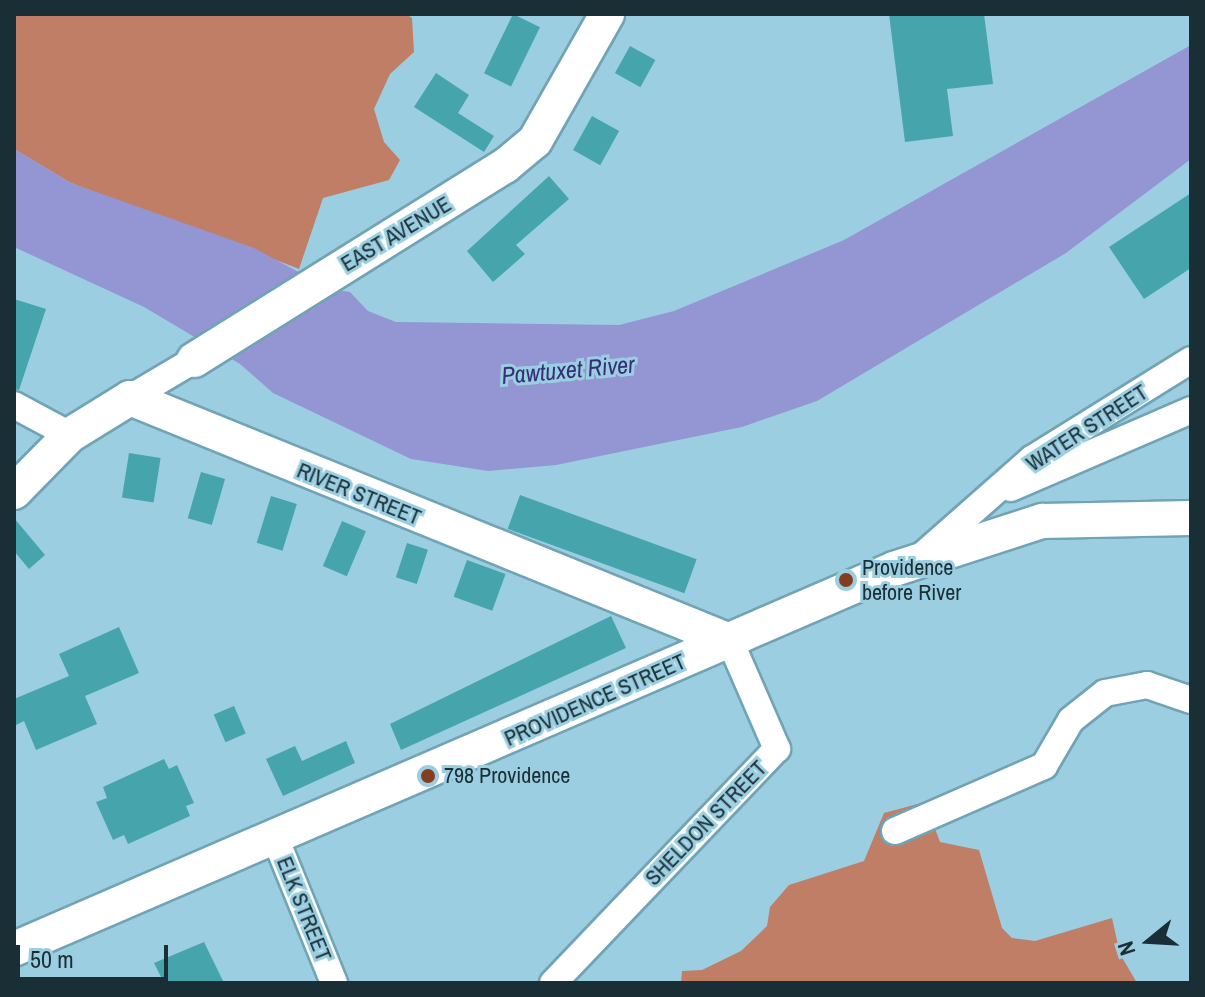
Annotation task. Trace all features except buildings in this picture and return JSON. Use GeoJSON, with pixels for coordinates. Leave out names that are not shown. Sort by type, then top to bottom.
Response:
{"type":"FeatureCollection","features":[{"type":"Feature","properties":{"kind":"main road","name":"EAST AVENUE"},"geometry":{"type":"LineString","coordinates":[[194,360],[505,166],[535,141],[607,14]]}},
{"type":"Feature","properties":{"kind":"main road"},"geometry":{"type":"LineString","coordinates":[[14,492],[70,435],[130,398]]}},
{"type":"Feature","properties":{"kind":"main road","name":"RIVER STREET"},"geometry":{"type":"LineString","coordinates":[[130,398],[730,641]]}},
{"type":"Feature","properties":{"kind":"main road","name":"PROVIDENCE STREET"},"geometry":{"type":"LineString","coordinates":[[14,949],[913,563],[1042,521],[1191,518]]}},
{"type":"Feature","properties":{"kind":"street","name":"EAST AVENUE"},"geometry":{"type":"LineString","coordinates":[[130,398],[194,360]]}},
{"type":"Feature","properties":{"kind":"street","name":"WATER STREET"},"geometry":{"type":"LineString","coordinates":[[913,563],[1032,459],[1191,360]]}},
{"type":"Feature","properties":{"kind":"street"},"geometry":{"type":"LineString","coordinates":[[14,405],[70,435]]}},
{"type":"Feature","properties":{"kind":"street"},"geometry":{"type":"LineString","coordinates":[[995,494],[1191,410]]}},
{"type":"Feature","properties":{"kind":"street","name":"SHELDON STREET"},"geometry":{"type":"LineString","coordinates":[[553,983],[777,749],[730,641]]}},
{"type":"Feature","properties":{"kind":"street"},"geometry":{"type":"LineString","coordinates":[[895,831],[1044,766],[1071,720],[1105,693],[1147,685],[1191,700]]}},
{"type":"Feature","properties":{"kind":"street","name":"ELK STREET"},"geometry":{"type":"LineString","coordinates":[[274,835],[334,983]]}},
{"type":"Feature","properties":{"kind":"shaded area"},"geometry":{"type":"Polygon","coordinates":[[[14,14],[406,14],[412,18],[414,52],[390,74],[374,109],[384,142],[400,160],[389,180],[323,198],[299,269],[71,183],[14,149],[14,14]]]}},
{"type":"Feature","properties":{"kind":"shaded area"},"geometry":{"type":"Polygon","coordinates":[[[925,802],[940,842],[979,850],[1002,928],[1012,938],[1035,941],[1112,918],[1120,954],[1137,983],[681,983],[682,971],[702,970],[741,951],[767,926],[770,907],[789,885],[864,861],[884,813],[925,802]]]}},
{"type":"Feature","properties":{"kind":"water","name":"Pawtuxet River"},"geometry":{"type":"Polygon","coordinates":[[[1191,45],[1191,159],[1066,253],[817,401],[742,427],[556,465],[488,471],[411,459],[273,393],[240,364],[144,307],[14,247],[14,149],[71,183],[254,248],[330,289],[350,292],[368,311],[396,322],[619,325],[674,311],[844,240],[1191,45]]]}},
{"type":"Feature","properties":{"kind":"place","name":"Providence before River"},"geometry":{"type":"Point","coordinates":[846,580]}},
{"type":"Feature","properties":{"kind":"place","name":"798 Providence"},"geometry":{"type":"Point","coordinates":[428,776]}}]}
